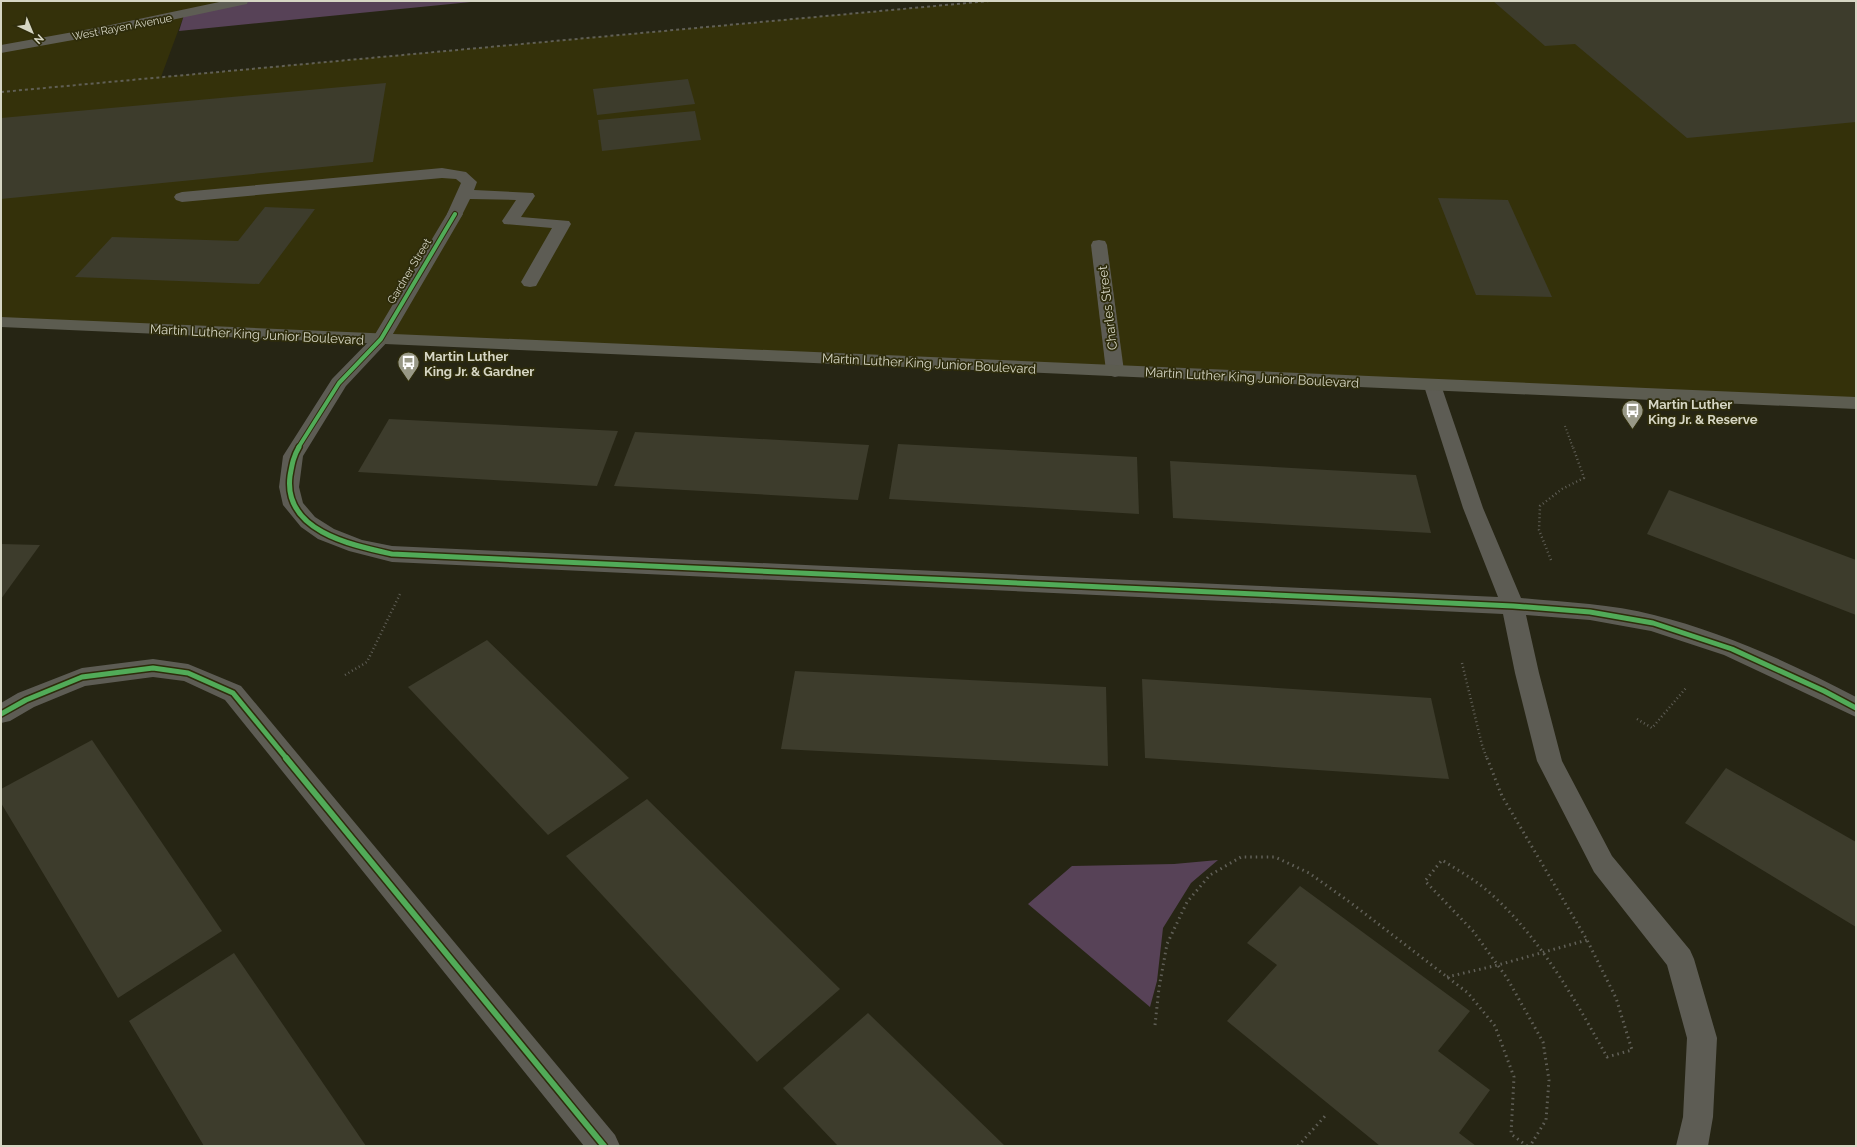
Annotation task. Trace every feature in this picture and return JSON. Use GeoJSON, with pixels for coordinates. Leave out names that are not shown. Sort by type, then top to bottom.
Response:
{"type":"FeatureCollection","features":[{"type":"Feature","properties":{"kind":"main road","name":"Martin Luther King Junior Boulevard"},"geometry":{"type":"LineString","coordinates":[[1,322],[1433,386],[1856,403]]}},
{"type":"Feature","properties":{"kind":"street","name":"West Rayen Avenue"},"geometry":{"type":"LineString","coordinates":[[1,49],[109,30],[242,1]]}},
{"type":"Feature","properties":{"kind":"street"},"geometry":{"type":"LineString","coordinates":[[182,197],[442,173],[460,175],[469,182],[464,194],[527,196],[510,222],[563,224],[530,282]]}},
{"type":"Feature","properties":{"kind":"street","name":"Gardner Street"},"geometry":{"type":"LineString","coordinates":[[464,194],[455,214],[381,339],[339,383],[293,456],[289,487],[293,505],[308,522],[326,534],[357,546],[392,554],[1513,606],[1590,612],[1653,623],[1732,649],[1824,691],[1856,708]]}},
{"type":"Feature","properties":{"kind":"street","name":"Charles Street"},"geometry":{"type":"LineString","coordinates":[[1099,245],[1115,371]]}},
{"type":"Feature","properties":{"kind":"street"},"geometry":{"type":"LineString","coordinates":[[1433,386],[1473,508],[1513,606],[1527,673],[1550,761],[1603,864],[1680,959],[1702,1038],[1698,1117],[1692,1146]]}},
{"type":"Feature","properties":{"kind":"street"},"geometry":{"type":"LineString","coordinates":[[1,714],[26,700],[82,677],[103,673],[153,668],[188,673],[233,693],[604,1146]]}},
{"type":"Feature","properties":{"kind":"path"},"geometry":{"type":"LineString","coordinates":[[1551,560],[1539,530],[1540,506],[1562,489],[1584,478],[1565,425]]}},
{"type":"Feature","properties":{"kind":"path"},"geometry":{"type":"LineString","coordinates":[[345,675],[367,662],[403,588]]}},
{"type":"Feature","properties":{"kind":"path"},"geometry":{"type":"LineString","coordinates":[[1462,663],[1482,745],[1502,796],[1587,940],[1616,998],[1632,1050],[1607,1057],[1591,1028],[1541,953],[1522,928],[1487,891],[1442,860],[1425,881],[1473,931],[1507,978],[1544,1042],[1549,1080],[1546,1120],[1530,1146]]}},
{"type":"Feature","properties":{"kind":"path"},"geometry":{"type":"LineString","coordinates":[[1637,719],[1652,728],[1686,688]]}},
{"type":"Feature","properties":{"kind":"path"},"geometry":{"type":"LineString","coordinates":[[1155,1025],[1159,988],[1167,944],[1187,902],[1210,875],[1241,857],[1275,857],[1309,873],[1351,903],[1468,993],[1495,1026],[1514,1076],[1511,1134],[1526,1146]]}},
{"type":"Feature","properties":{"kind":"path"},"geometry":{"type":"LineString","coordinates":[[1447,977],[1498,965],[1587,940]]}},
{"type":"Feature","properties":{"kind":"path"},"geometry":{"type":"LineString","coordinates":[[1298,1146],[1326,1116]]}},
{"type":"Feature","properties":{"kind":"shaded area"},"geometry":{"type":"Polygon","coordinates":[[[1,1],[242,1],[184,15],[161,77],[989,1],[1856,1],[1856,403],[1,322],[1,1]]]}},
{"type":"Feature","properties":{"kind":"shaded area"},"geometry":{"type":"Polygon","coordinates":[[[242,1],[481,1],[179,31],[184,15],[242,1]]]}},
{"type":"Feature","properties":{"kind":"shaded area"},"geometry":{"type":"Polygon","coordinates":[[[1218,860],[1191,883],[1163,928],[1157,981],[1150,1007],[1028,904],[1072,866],[1174,864],[1218,860]]]}},
{"type":"Feature","properties":{"kind":"building"},"geometry":{"type":"Polygon","coordinates":[[[1493,1],[1856,1],[1856,122],[1687,138],[1575,44],[1545,46],[1493,1]]]}},
{"type":"Feature","properties":{"kind":"building"},"geometry":{"type":"Polygon","coordinates":[[[688,79],[695,104],[597,115],[593,89],[688,79]]]}},
{"type":"Feature","properties":{"kind":"building"},"geometry":{"type":"Polygon","coordinates":[[[386,83],[373,162],[1,199],[1,118],[386,83]]]}},
{"type":"Feature","properties":{"kind":"building"},"geometry":{"type":"Polygon","coordinates":[[[695,111],[701,140],[602,151],[598,120],[695,111]]]}},
{"type":"Feature","properties":{"kind":"building"},"geometry":{"type":"Polygon","coordinates":[[[1438,198],[1508,200],[1552,297],[1476,295],[1438,198]]]}},
{"type":"Feature","properties":{"kind":"building"},"geometry":{"type":"Polygon","coordinates":[[[265,207],[315,209],[259,284],[75,277],[112,237],[238,241],[265,207]]]}},
{"type":"Feature","properties":{"kind":"building"},"geometry":{"type":"Polygon","coordinates":[[[389,419],[618,431],[597,486],[358,472],[389,419]]]}},
{"type":"Feature","properties":{"kind":"building"},"geometry":{"type":"Polygon","coordinates":[[[635,432],[869,445],[858,500],[614,486],[635,432]]]}},
{"type":"Feature","properties":{"kind":"building"},"geometry":{"type":"Polygon","coordinates":[[[898,444],[1137,457],[1139,514],[889,499],[898,444]]]}},
{"type":"Feature","properties":{"kind":"building"},"geometry":{"type":"Polygon","coordinates":[[[1170,461],[1416,475],[1431,533],[1173,518],[1170,461]]]}},
{"type":"Feature","properties":{"kind":"building"},"geometry":{"type":"Polygon","coordinates":[[[1669,490],[1856,560],[1856,615],[1647,534],[1669,490]]]}},
{"type":"Feature","properties":{"kind":"building"},"geometry":{"type":"Polygon","coordinates":[[[1,544],[40,545],[1,599],[1,544]]]}},
{"type":"Feature","properties":{"kind":"building"},"geometry":{"type":"Polygon","coordinates":[[[487,640],[629,778],[548,835],[408,687],[487,640]]]}},
{"type":"Feature","properties":{"kind":"building"},"geometry":{"type":"Polygon","coordinates":[[[795,671],[1106,687],[1108,766],[781,749],[795,671]]]}},
{"type":"Feature","properties":{"kind":"building"},"geometry":{"type":"Polygon","coordinates":[[[1142,679],[1431,698],[1449,779],[1145,758],[1142,679]]]}},
{"type":"Feature","properties":{"kind":"building"},"geometry":{"type":"Polygon","coordinates":[[[92,740],[222,931],[118,998],[1,803],[1,789],[92,740]]]}},
{"type":"Feature","properties":{"kind":"building"},"geometry":{"type":"Polygon","coordinates":[[[1726,768],[1856,842],[1856,927],[1685,823],[1726,768]]]}},
{"type":"Feature","properties":{"kind":"building"},"geometry":{"type":"Polygon","coordinates":[[[647,799],[840,989],[757,1062],[566,856],[647,799]]]}},
{"type":"Feature","properties":{"kind":"building"},"geometry":{"type":"Polygon","coordinates":[[[1300,886],[1470,1011],[1438,1051],[1490,1090],[1459,1133],[1476,1146],[1380,1146],[1227,1021],[1277,965],[1247,943],[1300,886]]]}},
{"type":"Feature","properties":{"kind":"building"},"geometry":{"type":"Polygon","coordinates":[[[234,953],[366,1146],[204,1146],[129,1021],[234,953]]]}},
{"type":"Feature","properties":{"kind":"building"},"geometry":{"type":"Polygon","coordinates":[[[868,1013],[1005,1146],[838,1146],[783,1088],[868,1013]]]}},
{"type":"Feature","properties":{"kind":"railway"},"geometry":{"type":"LineString","coordinates":[[1,92],[989,1]]}},
{"type":"Feature","properties":{"kind":"cycle path"},"geometry":{"type":"LineString","coordinates":[[455,214],[381,339],[339,383],[293,456],[289,487],[293,505],[308,522],[326,534],[357,546],[392,554],[1513,606],[1590,612],[1653,623],[1732,649],[1824,691],[1856,708]]}},
{"type":"Feature","properties":{"kind":"cycle path"},"geometry":{"type":"LineString","coordinates":[[1,714],[26,700],[82,677],[153,668],[188,673],[233,693],[604,1146]]}},
{"type":"Feature","properties":{"kind":"place","name":"Martin Luther King Jr. & Gardner"},"geometry":{"type":"Point","coordinates":[409,382]}},
{"type":"Feature","properties":{"kind":"place","name":"Martin Luther King Jr. & Reserve"},"geometry":{"type":"Point","coordinates":[1633,430]}}]}
